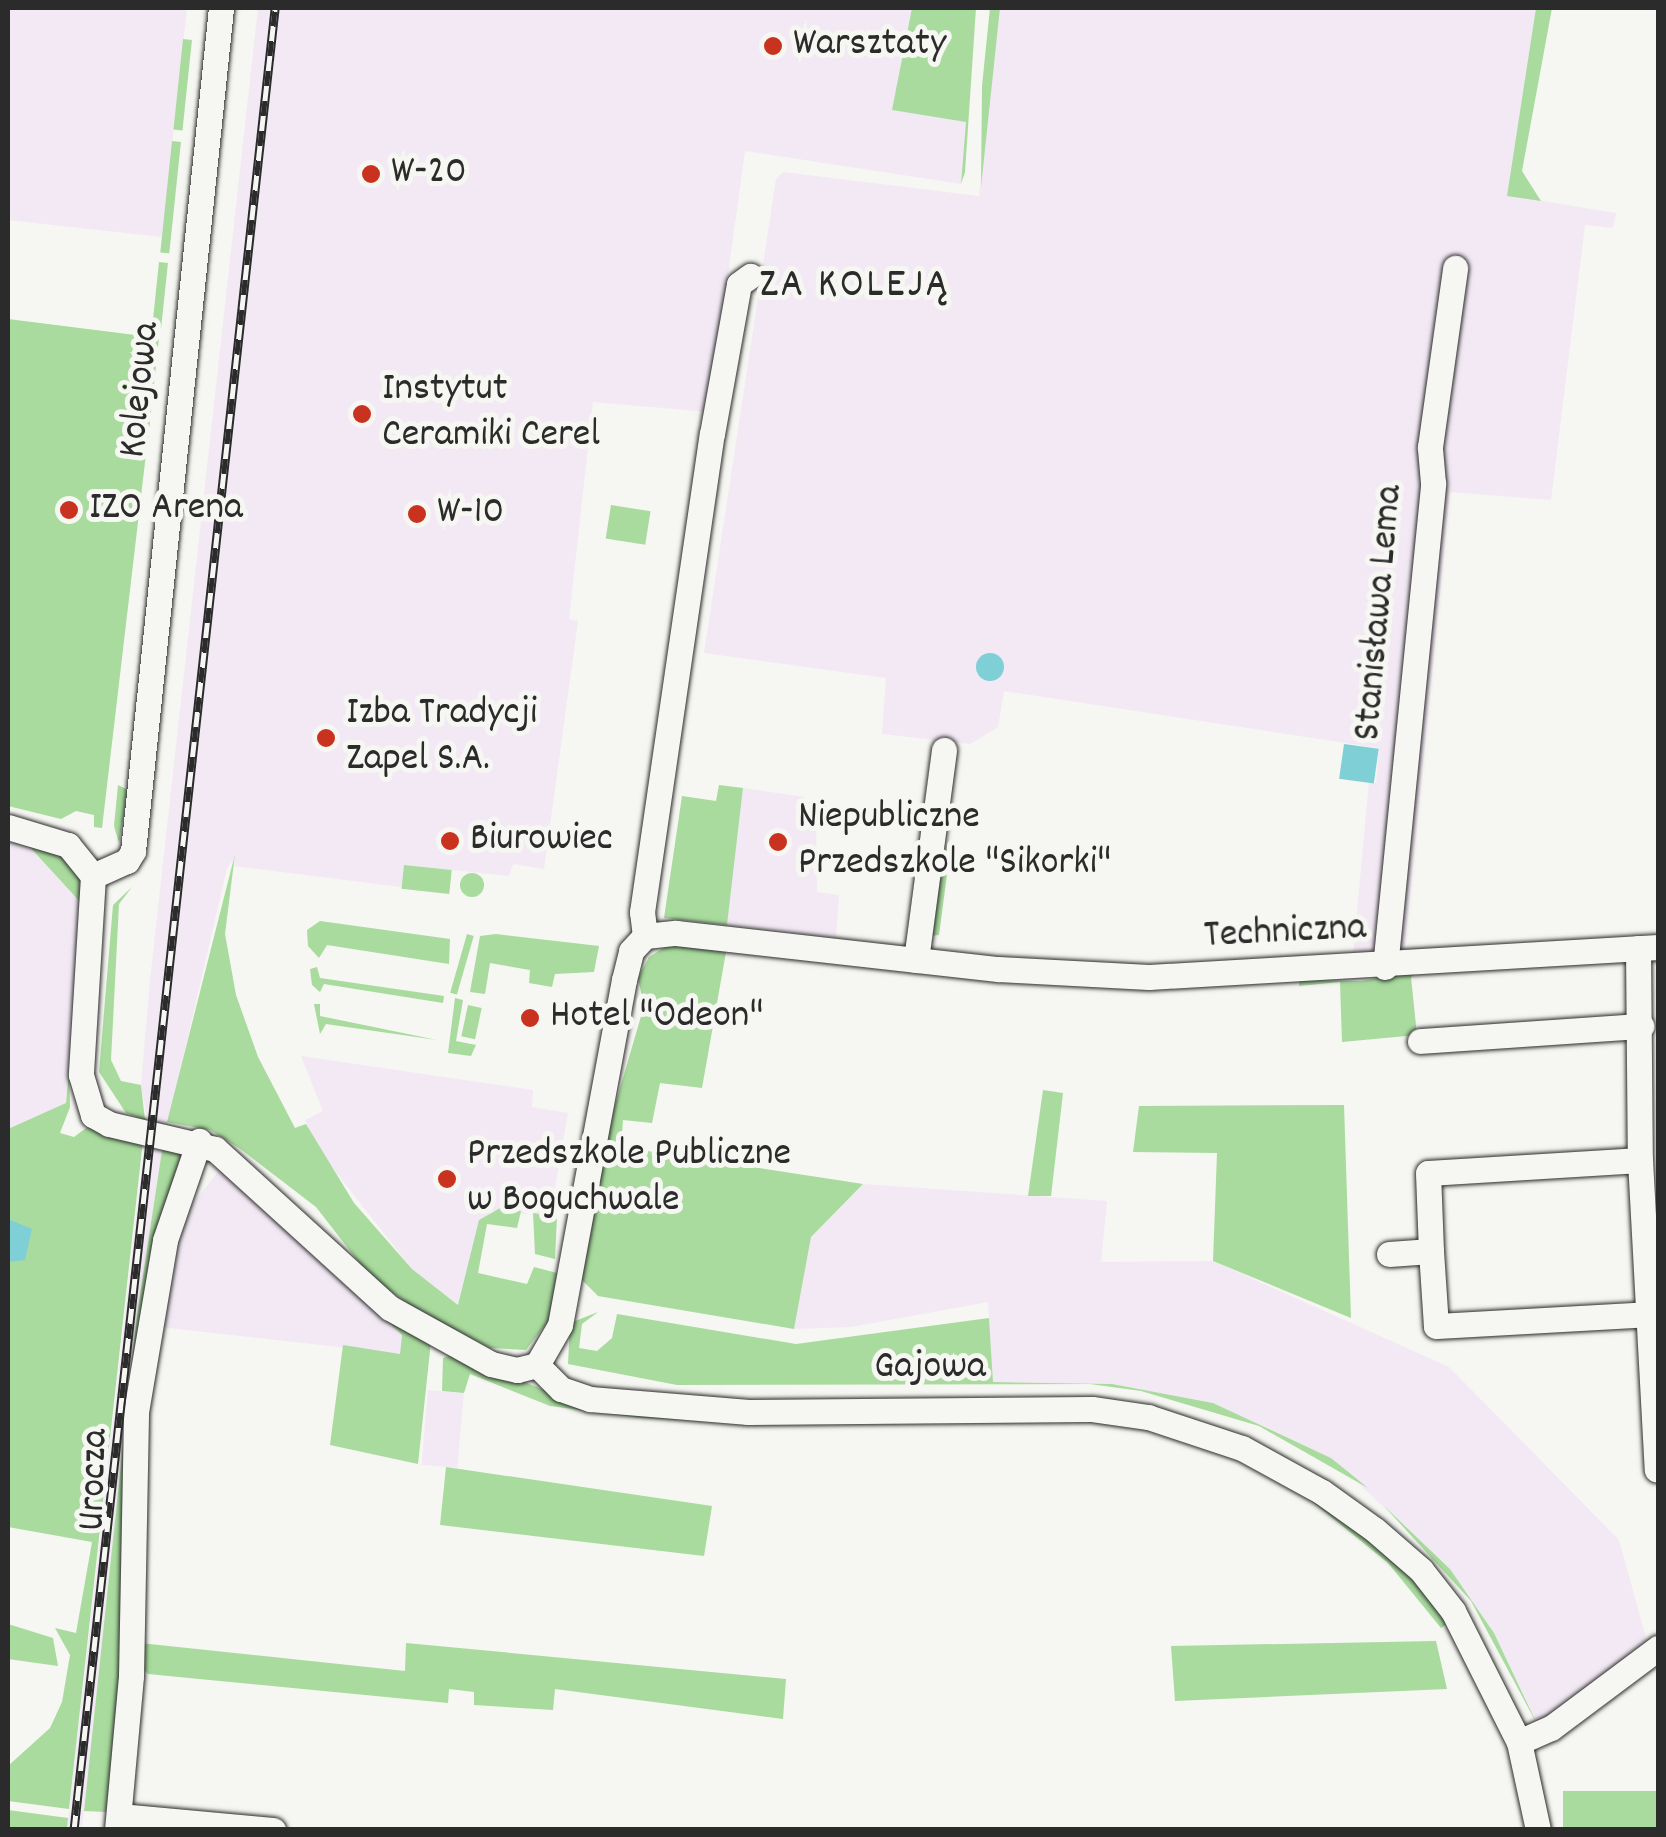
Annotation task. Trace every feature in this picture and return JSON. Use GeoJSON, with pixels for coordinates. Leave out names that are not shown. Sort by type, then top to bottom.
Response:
{"type":"FeatureCollection","features":[{"type":"Feature","properties":{"kind":"street","name":"Kolejowa"},"geometry":{"type":"LineString","coordinates":[[92,876],[127,862],[132,850],[222,8]]}},
{"type":"Feature","properties":{"kind":"street","name":"Stanisława Lema"},"geometry":{"type":"LineString","coordinates":[[1385,967],[1433,484],[1430,447],[1455,268]]}},
{"type":"Feature","properties":{"kind":"street"},"geometry":{"type":"LineString","coordinates":[[8,827],[68,845],[92,876],[85,1101],[108,1124],[199,1141],[228,1156],[352,1279],[390,1308],[492,1364],[517,1370],[537,1366],[560,1325],[624,980],[632,952],[645,936],[642,912],[660,838],[738,284],[750,276],[719,435]]}},
{"type":"Feature","properties":{"kind":"street"},"geometry":{"type":"LineString","coordinates":[[916,960],[944,750]]}},
{"type":"Feature","properties":{"kind":"street","name":"Techniczna"},"geometry":{"type":"LineString","coordinates":[[645,936],[676,933],[1106,977],[1385,967],[1648,948]]}},
{"type":"Feature","properties":{"kind":"street"},"geometry":{"type":"LineString","coordinates":[[1648,948],[1640,1026],[1640,1160],[1658,1470]]}},
{"type":"Feature","properties":{"kind":"street"},"geometry":{"type":"LineString","coordinates":[[1420,1041],[1640,1026]]}},
{"type":"Feature","properties":{"kind":"street","name":"Urocza"},"geometry":{"type":"LineString","coordinates":[[119,1823],[132,1676],[136,1412],[165,1240],[199,1141]]}},
{"type":"Feature","properties":{"kind":"street"},"geometry":{"type":"LineString","coordinates":[[1640,1160],[1428,1173],[1431,1251],[1436,1326],[1648,1314]]}},
{"type":"Feature","properties":{"kind":"street"},"geometry":{"type":"LineString","coordinates":[[1389,1254],[1431,1251]]}},
{"type":"Feature","properties":{"kind":"street","name":"Gajowa"},"geometry":{"type":"LineString","coordinates":[[537,1366],[562,1389],[590,1399],[748,1412],[1092,1409],[1148,1417],[1242,1448],[1322,1492],[1421,1570],[1470,1638],[1518,1742],[1538,1830]]}},
{"type":"Feature","properties":{"kind":"street"},"geometry":{"type":"LineString","coordinates":[[1518,1742],[1551,1728],[1658,1648]]}},
{"type":"Feature","properties":{"kind":"street"},"geometry":{"type":"LineString","coordinates":[[119,1823],[273,1830]]}},
{"type":"Feature","properties":{"kind":"shaded area"},"geometry":{"type":"Polygon","coordinates":[[[8,8],[187,8],[162,237],[8,220],[8,8]]]}},
{"type":"Feature","properties":{"kind":"shaded area"},"geometry":{"type":"Polygon","coordinates":[[[258,8],[912,8],[893,110],[967,122],[961,184],[745,151],[709,412],[593,402],[569,619],[578,621],[544,869],[513,864],[509,876],[405,865],[401,887],[234,866],[235,857],[227,868],[163,1144],[137,1315],[82,1829],[67,1830],[147,1118],[141,1085],[150,980],[258,8]]]}},
{"type":"Feature","properties":{"kind":"shaded area"},"geometry":{"type":"Polygon","coordinates":[[[1000,8],[1536,8],[1508,195],[1616,213],[1613,228],[1585,225],[1551,500],[1450,492],[1405,949],[1353,954],[1369,782],[1376,783],[1379,748],[1004,691],[998,727],[970,744],[882,734],[886,678],[704,653],[776,179],[783,172],[979,196],[1000,8]]]}},
{"type":"Feature","properties":{"kind":"shaded area","name":"Niepubliczne Przedszkole \"Sikorki\""},"geometry":{"type":"Polygon","coordinates":[[[743,788],[804,797],[800,819],[816,822],[817,892],[839,895],[836,937],[727,925],[743,788]]]}},
{"type":"Feature","properties":{"kind":"shaded area"},"geometry":{"type":"Polygon","coordinates":[[[8,839],[27,844],[82,904],[66,1103],[8,1129],[8,839]]]}},
{"type":"Feature","properties":{"kind":"shaded area","name":"Przedszkole Publiczne w Boguchwale"},"geometry":{"type":"Polygon","coordinates":[[[301,1056],[533,1090],[532,1107],[568,1113],[550,1216],[490,1211],[459,1305],[412,1269],[320,1152],[305,1120],[323,1111],[301,1056]]]}},
{"type":"Feature","properties":{"kind":"shaded area"},"geometry":{"type":"Polygon","coordinates":[[[221,1168],[402,1335],[400,1354],[161,1327],[179,1221],[221,1168]]]}},
{"type":"Feature","properties":{"kind":"shaded area"},"geometry":{"type":"Polygon","coordinates":[[[863,1184],[1107,1201],[1101,1262],[1213,1261],[1449,1367],[1619,1540],[1648,1645],[1538,1726],[1494,1633],[1450,1569],[1331,1458],[1213,1403],[1112,1384],[993,1382],[988,1302],[851,1327],[794,1329],[810,1237],[863,1184]]]}},
{"type":"Feature","properties":{"kind":"shaded area"},"geometry":{"type":"Polygon","coordinates":[[[428,1390],[464,1393],[457,1468],[421,1465],[428,1390]]]}},
{"type":"Feature","properties":{"kind":"green space"},"geometry":{"type":"Polygon","coordinates":[[[912,8],[976,8],[961,184],[966,122],[892,110],[912,8]]]}},
{"type":"Feature","properties":{"kind":"green space"},"geometry":{"type":"Polygon","coordinates":[[[990,8],[1000,8],[981,187],[982,86],[990,8]]]}},
{"type":"Feature","properties":{"kind":"green space"},"geometry":{"type":"Polygon","coordinates":[[[1536,8],[1552,8],[1522,171],[1541,201],[1507,196],[1536,8]]]}},
{"type":"Feature","properties":{"kind":"green space"},"geometry":{"type":"Polygon","coordinates":[[[183,39],[192,40],[182,130],[173,130],[183,39]]]}},
{"type":"Feature","properties":{"kind":"green space"},"geometry":{"type":"Polygon","coordinates":[[[172,141],[181,142],[169,253],[160,252],[172,141]]]}},
{"type":"Feature","properties":{"kind":"green space"},"geometry":{"type":"Polygon","coordinates":[[[159,262],[168,263],[161,328],[152,327],[159,262]]]}},
{"type":"Feature","properties":{"kind":"green space","name":"IZO Arena"},"geometry":{"type":"Polygon","coordinates":[[[8,319],[159,338],[148,440],[138,438],[137,449],[146,454],[102,828],[94,827],[94,815],[76,811],[61,819],[8,806],[8,319]]]}},
{"type":"Feature","properties":{"kind":"green space"},"geometry":{"type":"Polygon","coordinates":[[[611,505],[651,511],[645,545],[606,539],[611,505]]]}},
{"type":"Feature","properties":{"kind":"green space"},"geometry":{"type":"Polygon","coordinates":[[[118,785],[128,790],[119,843],[114,826],[118,785]]]}},
{"type":"Feature","properties":{"kind":"green space"},"geometry":{"type":"Polygon","coordinates":[[[719,785],[743,788],[727,925],[664,918],[682,796],[716,801],[719,785]]]}},
{"type":"Feature","properties":{"kind":"green space"},"geometry":{"type":"Polygon","coordinates":[[[27,844],[53,846],[82,880],[82,904],[27,844]]]}},
{"type":"Feature","properties":{"kind":"green space"},"geometry":{"type":"Polygon","coordinates":[[[946,844],[950,852],[939,935],[931,936],[946,844]]]}},
{"type":"Feature","properties":{"kind":"green space"},"geometry":{"type":"Polygon","coordinates":[[[235,854],[225,934],[236,995],[258,1057],[295,1128],[306,1124],[354,1203],[412,1269],[458,1305],[479,1220],[502,1207],[521,1211],[517,1228],[487,1224],[478,1273],[527,1284],[534,1267],[557,1273],[549,1320],[526,1350],[490,1348],[412,1307],[368,1274],[316,1207],[239,1148],[210,1130],[167,1122],[235,854]]]}},
{"type":"Feature","properties":{"kind":"green space"},"geometry":{"type":"Polygon","coordinates":[[[404,865],[452,870],[449,894],[401,889],[404,865]]]}},
{"type":"Feature","properties":{"kind":"green space"},"geometry":{"type":"Polygon","coordinates":[[[472,873],[484,885],[472,897],[460,885],[472,873]]]}},
{"type":"Feature","properties":{"kind":"green space"},"geometry":{"type":"Polygon","coordinates":[[[132,887],[119,904],[111,1060],[121,1081],[141,1085],[145,1120],[126,1113],[99,1072],[113,905],[132,887]]]}},
{"type":"Feature","properties":{"kind":"green space"},"geometry":{"type":"Polygon","coordinates":[[[320,921],[450,939],[449,964],[327,945],[319,958],[308,946],[307,930],[320,921]]]}},
{"type":"Feature","properties":{"kind":"green space"},"geometry":{"type":"Polygon","coordinates":[[[467,934],[474,936],[457,995],[450,993],[467,934]]]}},
{"type":"Feature","properties":{"kind":"green space"},"geometry":{"type":"Polygon","coordinates":[[[496,934],[599,946],[594,972],[555,974],[552,987],[529,983],[530,970],[490,963],[485,994],[470,992],[480,936],[496,934]]]}},
{"type":"Feature","properties":{"kind":"green space"},"geometry":{"type":"Polygon","coordinates":[[[670,944],[747,947],[747,954],[726,952],[702,1088],[660,1083],[652,1123],[623,1120],[621,1147],[863,1184],[811,1237],[794,1329],[598,1296],[582,1280],[600,1157],[644,1006],[638,978],[649,957],[670,944]]]}},
{"type":"Feature","properties":{"kind":"green space"},"geometry":{"type":"Polygon","coordinates":[[[317,967],[320,978],[444,996],[443,1003],[324,984],[320,992],[312,985],[310,969],[317,967]]]}},
{"type":"Feature","properties":{"kind":"green space"},"geometry":{"type":"Polygon","coordinates":[[[1418,971],[1411,977],[1417,1035],[1342,1042],[1340,982],[1299,986],[1299,980],[1361,981],[1418,971]]]}},
{"type":"Feature","properties":{"kind":"green space"},"geometry":{"type":"Polygon","coordinates":[[[455,998],[463,1000],[456,1041],[476,1045],[471,1056],[448,1053],[455,998]]]}},
{"type":"Feature","properties":{"kind":"green space"},"geometry":{"type":"Polygon","coordinates":[[[314,1004],[320,1004],[320,1016],[437,1040],[326,1024],[320,1034],[314,1004]]]}},
{"type":"Feature","properties":{"kind":"green space"},"geometry":{"type":"Polygon","coordinates":[[[468,1005],[482,1008],[475,1039],[461,1036],[468,1005]]]}},
{"type":"Feature","properties":{"kind":"green space"},"geometry":{"type":"Polygon","coordinates":[[[69,1072],[70,1107],[60,1133],[74,1137],[90,1125],[143,1140],[69,1809],[8,1801],[8,1766],[50,1728],[62,1702],[70,1655],[55,1628],[76,1633],[92,1542],[8,1527],[8,1129],[66,1103],[69,1072]]]}},
{"type":"Feature","properties":{"kind":"green space"},"geometry":{"type":"Polygon","coordinates":[[[1043,1090],[1063,1093],[1051,1196],[1028,1196],[1043,1090]]]}},
{"type":"Feature","properties":{"kind":"green space"},"geometry":{"type":"Polygon","coordinates":[[[1344,1105],[1351,1318],[1213,1261],[1217,1153],[1133,1152],[1139,1106],[1344,1105]]]}},
{"type":"Feature","properties":{"kind":"green space"},"geometry":{"type":"Polygon","coordinates":[[[163,1144],[182,1155],[154,1261],[127,1643],[106,1812],[84,1811],[137,1315],[163,1144]]]}},
{"type":"Feature","properties":{"kind":"green space"},"geometry":{"type":"Polygon","coordinates":[[[221,1168],[431,1341],[418,1464],[330,1445],[343,1345],[400,1354],[402,1335],[221,1168]]]}},
{"type":"Feature","properties":{"kind":"green space"},"geometry":{"type":"Polygon","coordinates":[[[533,1213],[557,1217],[555,1259],[535,1254],[533,1213]]]}},
{"type":"Feature","properties":{"kind":"green space"},"geometry":{"type":"Polygon","coordinates":[[[598,1312],[582,1324],[579,1348],[597,1351],[612,1338],[617,1314],[796,1344],[989,1318],[993,1382],[1112,1384],[1213,1403],[1331,1458],[1368,1488],[1259,1426],[1141,1391],[1090,1384],[677,1385],[568,1364],[570,1323],[598,1312]]]}},
{"type":"Feature","properties":{"kind":"green space"},"geometry":{"type":"Polygon","coordinates":[[[454,1354],[577,1403],[783,1424],[641,1418],[550,1406],[470,1374],[464,1393],[442,1391],[443,1358],[454,1354]]]}},
{"type":"Feature","properties":{"kind":"green space"},"geometry":{"type":"Polygon","coordinates":[[[1100,1414],[1247,1455],[1401,1561],[1451,1621],[1441,1628],[1388,1563],[1303,1494],[1245,1461],[1157,1431],[1080,1421],[1100,1414]]]}},
{"type":"Feature","properties":{"kind":"green space"},"geometry":{"type":"Polygon","coordinates":[[[446,1467],[712,1506],[704,1556],[440,1525],[446,1467]]]}},
{"type":"Feature","properties":{"kind":"green space"},"geometry":{"type":"Polygon","coordinates":[[[1384,1506],[1450,1569],[1494,1633],[1538,1726],[1471,1601],[1384,1506]]]}},
{"type":"Feature","properties":{"kind":"green space"},"geometry":{"type":"Polygon","coordinates":[[[8,1624],[53,1638],[58,1666],[8,1659],[8,1624]]]}},
{"type":"Feature","properties":{"kind":"green space"},"geometry":{"type":"Polygon","coordinates":[[[1436,1641],[1447,1689],[1175,1701],[1171,1646],[1436,1641]]]}},
{"type":"Feature","properties":{"kind":"green space"},"geometry":{"type":"Polygon","coordinates":[[[140,1643],[405,1671],[406,1643],[786,1679],[783,1719],[555,1689],[553,1710],[474,1705],[474,1692],[449,1689],[448,1703],[148,1674],[139,1665],[140,1643]]]}},
{"type":"Feature","properties":{"kind":"green space"},"geometry":{"type":"Polygon","coordinates":[[[1563,1791],[1658,1791],[1658,1829],[1563,1829],[1563,1791]]]}},
{"type":"Feature","properties":{"kind":"green space"},"geometry":{"type":"Polygon","coordinates":[[[8,1810],[68,1818],[67,1829],[8,1829],[8,1810]]]}},
{"type":"Feature","properties":{"kind":"water"},"geometry":{"type":"Polygon","coordinates":[[[990,653],[1000,657],[1004,667],[1000,677],[990,681],[980,677],[976,667],[980,657],[990,653]]]}},
{"type":"Feature","properties":{"kind":"water"},"geometry":{"type":"Polygon","coordinates":[[[1344,744],[1379,749],[1374,784],[1339,779],[1344,744]]]}},
{"type":"Feature","properties":{"kind":"water"},"geometry":{"type":"Polygon","coordinates":[[[8,1219],[32,1229],[25,1260],[8,1262],[8,1219]]]}},
{"type":"Feature","properties":{"kind":"railway"},"geometry":{"type":"LineString","coordinates":[[74,1830],[275,8]]}},
{"type":"Feature","properties":{"kind":"place","name":"Warsztaty"},"geometry":{"type":"Point","coordinates":[773,46]}},
{"type":"Feature","properties":{"kind":"place","name":"W-20"},"geometry":{"type":"Point","coordinates":[371,174]}},
{"type":"Feature","properties":{"kind":"place","name":"Instytut Ceramiki Cerel"},"geometry":{"type":"Point","coordinates":[362,414]}},
{"type":"Feature","properties":{"kind":"place","name":"IZO Arena"},"geometry":{"type":"Point","coordinates":[69,510]}},
{"type":"Feature","properties":{"kind":"place","name":"W-10"},"geometry":{"type":"Point","coordinates":[417,514]}},
{"type":"Feature","properties":{"kind":"place","name":"Izba Tradycji Zapel S.A."},"geometry":{"type":"Point","coordinates":[326,738]}},
{"type":"Feature","properties":{"kind":"place","name":"Biurowiec"},"geometry":{"type":"Point","coordinates":[450,841]}},
{"type":"Feature","properties":{"kind":"place","name":"Niepubliczne Przedszkole \"Sikorki\""},"geometry":{"type":"Point","coordinates":[778,842]}},
{"type":"Feature","properties":{"kind":"place","name":"Hotel \"Odeon\""},"geometry":{"type":"Point","coordinates":[530,1018]}},
{"type":"Feature","properties":{"kind":"place","name":"Przedszkole Publiczne w Boguchwale"},"geometry":{"type":"Point","coordinates":[447,1179]}},
{"type":"Feature","properties":{"kind":"district","name":"ZA KOLEJĄ"},"geometry":{"type":"Point","coordinates":[855,287]}}]}
